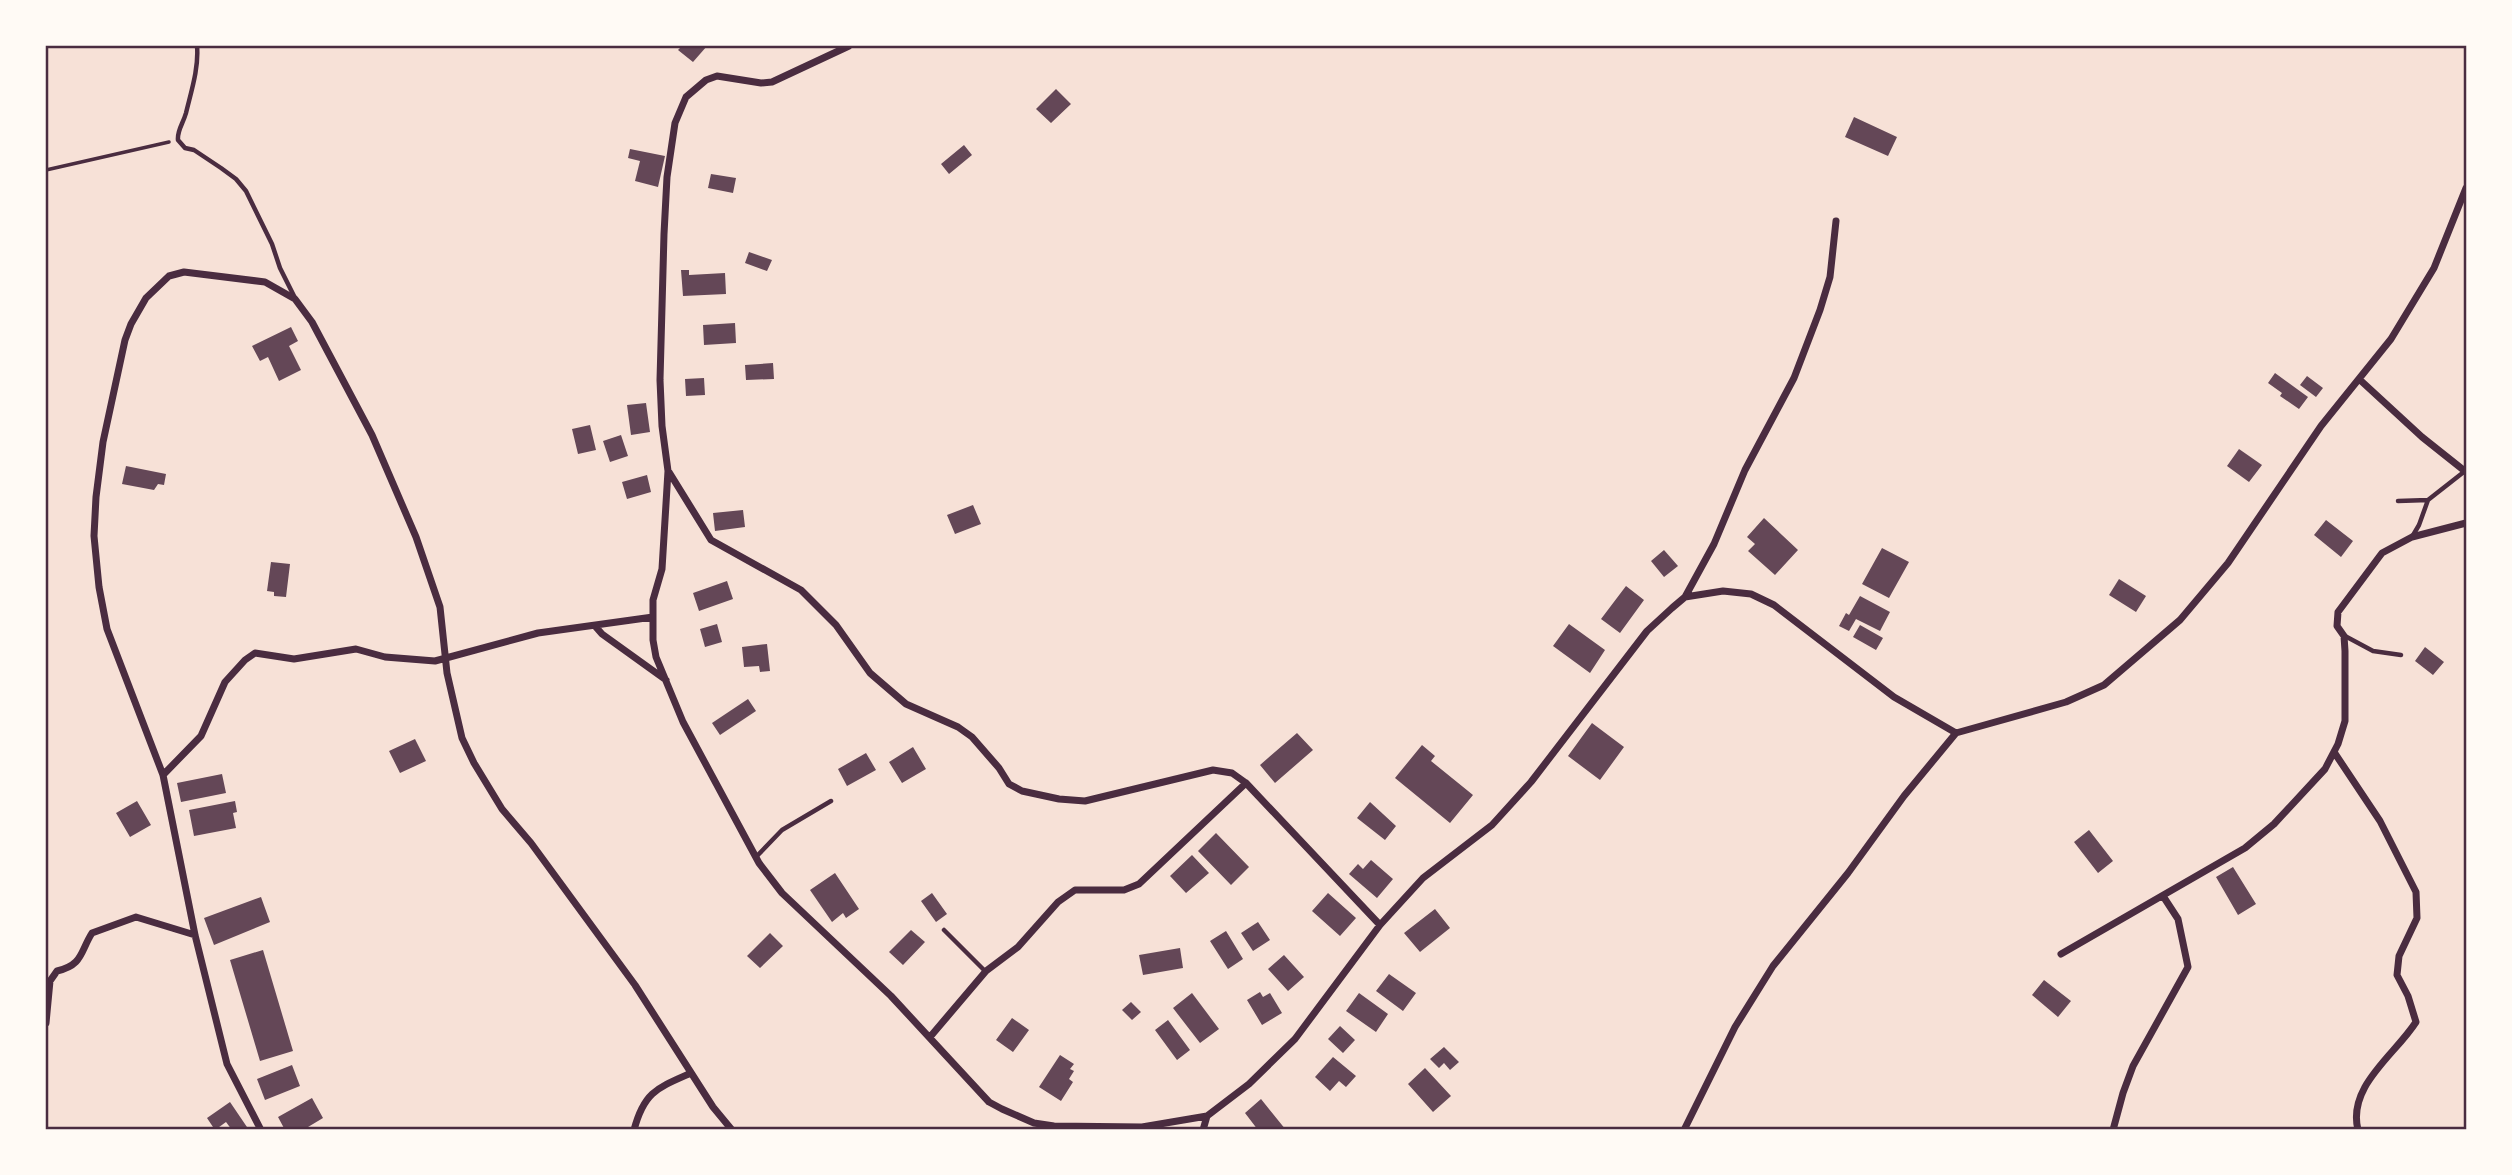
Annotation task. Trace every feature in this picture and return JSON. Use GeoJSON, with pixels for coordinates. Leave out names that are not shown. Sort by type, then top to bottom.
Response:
{"type":"FeatureCollection","features":[{"type":"Feature","properties":{"kind":"street"},"geometry":{"type":"LineString","coordinates":[[849,46],[772,82],[761,83],[717,76],[706,80],[686,97],[674,123],[667,177],[660,380],[668,471],[662,569],[653,600],[656,657],[683,722],[755,858],[782,893],[891,996],[989,1102],[1034,1123],[1054,1126],[1142,1127],[1207,1116],[1248,1084],[1295,1040],[1380,925],[1423,878],[1492,825],[1531,782],[1647,631],[1685,597],[1714,544],[1745,470],[1794,378],[1820,310],[1830,277],[1836,221]]}},
{"type":"Feature","properties":{"kind":"street"},"geometry":{"type":"LineString","coordinates":[[1684,1129],[1735,1027],[1773,966],[1956,733],[2066,702],[2104,685],[2180,620],[2228,563],[2321,426],[2391,339],[2434,268],[2466,188]]}},
{"type":"Feature","properties":{"kind":"street"},"geometry":{"type":"LineString","coordinates":[[261,1129],[228,1064],[195,935],[163,775],[107,629],[95,548],[96,497],[103,442],[125,340],[146,298],[169,276],[184,272],[265,282],[295,299],[335,363],[392,476],[440,607],[446,658],[462,738],[488,789],[635,985],[713,1107],[732,1129]]}},
{"type":"Feature","properties":{"kind":"street"},"geometry":{"type":"LineString","coordinates":[[2359,379],[2422,438],[2466,471]]}},
{"type":"Feature","properties":{"kind":"street"},"geometry":{"type":"LineString","coordinates":[[668,471],[711,540],[801,590],[835,625],[870,673],[906,704],[958,727],[972,737],[1009,783],[1022,791],[1059,799],[1085,801],[1213,771],[1232,773],[1246,783],[1380,925]]}},
{"type":"Feature","properties":{"kind":"street"},"geometry":{"type":"LineString","coordinates":[[2062,954],[2245,848],[2274,824],[2325,769],[2345,721],[2344,636],[2337,626],[2337,612],[2382,553],[2412,537],[2466,523]]}},
{"type":"Feature","properties":{"kind":"street"},"geometry":{"type":"LineString","coordinates":[[1685,597],[1723,591],[1751,594],[1774,605],[1894,697],[1956,733]]}},
{"type":"Feature","properties":{"kind":"street"},"geometry":{"type":"LineString","coordinates":[[163,775],[201,736],[225,682],[255,653],[294,659],[356,649],[385,657],[417,661],[446,658],[508,640],[653,617]]}},
{"type":"Feature","properties":{"kind":"street"},"geometry":{"type":"LineString","coordinates":[[595,626],[602,634],[666,680]]}},
{"type":"Feature","properties":{"kind":"street"},"geometry":{"type":"LineString","coordinates":[[2334,752],[2380,821],[2416,892],[2417,918],[2399,956],[2398,975],[2416,1022],[2366,1085],[2358,1100],[2358,1129]]}},
{"type":"Feature","properties":{"kind":"street"},"geometry":{"type":"LineString","coordinates":[[930,1037],[985,972],[1018,947],[1058,902],[1075,890],[1124,890],[1139,884],[1246,783]]}},
{"type":"Feature","properties":{"kind":"street"},"geometry":{"type":"LineString","coordinates":[[2113,1129],[2133,1066],[2188,967],[2178,919],[2164,896]]}},
{"type":"Feature","properties":{"kind":"street"},"geometry":{"type":"LineString","coordinates":[[46,1023],[50,982],[57,971],[76,963],[92,933],[136,916],[195,935]]}},
{"type":"Feature","properties":{"kind":"street"},"geometry":{"type":"LineString","coordinates":[[634,1129],[637,1116],[649,1095],[691,1073]]}},
{"type":"Feature","properties":{"kind":"street"},"geometry":{"type":"LineString","coordinates":[[1203,1129],[1207,1116]]}},
{"type":"Feature","properties":{"kind":"lane"},"geometry":{"type":"LineString","coordinates":[[197,46],[195,72],[185,117],[177,132],[178,140],[185,148],[194,150],[236,179],[246,191],[295,299]]}},
{"type":"Feature","properties":{"kind":"lane"},"geometry":{"type":"LineString","coordinates":[[2412,537],[2428,500],[2466,471]]}},
{"type":"Feature","properties":{"kind":"lane"},"geometry":{"type":"LineString","coordinates":[[2399,501],[2428,500]]}},
{"type":"Feature","properties":{"kind":"lane"},"geometry":{"type":"LineString","coordinates":[[2344,636],[2373,651],[2401,655]]}},
{"type":"Feature","properties":{"kind":"lane"},"geometry":{"type":"LineString","coordinates":[[755,858],[782,830],[831,801]]}},
{"type":"Feature","properties":{"kind":"lane"},"geometry":{"type":"LineString","coordinates":[[944,930],[985,972]]}},
{"type":"Feature","properties":{"kind":"path"},"geometry":{"type":"LineString","coordinates":[[46,170],[178,140]]}},
{"type":"Feature","properties":{"kind":"building"},"geometry":{"type":"Polygon","coordinates":[[[682,46],[707,46],[693,62],[678,50],[682,46]]]}},
{"type":"Feature","properties":{"kind":"building"},"geometry":{"type":"Polygon","coordinates":[[[1056,89],[1071,104],[1051,123],[1036,109],[1056,89]]]}},
{"type":"Feature","properties":{"kind":"building"},"geometry":{"type":"Polygon","coordinates":[[[1854,117],[1897,137],[1888,156],[1845,137],[1854,117]]]}},
{"type":"Feature","properties":{"kind":"building"},"geometry":{"type":"Polygon","coordinates":[[[964,145],[972,155],[949,174],[941,164],[964,145]]]}},
{"type":"Feature","properties":{"kind":"building"},"geometry":{"type":"Polygon","coordinates":[[[630,149],[665,156],[658,187],[635,181],[640,161],[628,158],[630,149]]]}},
{"type":"Feature","properties":{"kind":"building"},"geometry":{"type":"Polygon","coordinates":[[[711,174],[736,178],[733,193],[708,188],[711,174]]]}},
{"type":"Feature","properties":{"kind":"building"},"geometry":{"type":"Polygon","coordinates":[[[749,252],[772,260],[767,271],[745,263],[749,252]]]}},
{"type":"Feature","properties":{"kind":"building"},"geometry":{"type":"Polygon","coordinates":[[[681,270],[689,270],[689,275],[725,273],[726,294],[683,296],[681,270]]]}},
{"type":"Feature","properties":{"kind":"building"},"geometry":{"type":"Polygon","coordinates":[[[735,323],[736,343],[704,345],[703,325],[735,323]]]}},
{"type":"Feature","properties":{"kind":"building"},"geometry":{"type":"Polygon","coordinates":[[[291,327],[298,341],[289,346],[301,370],[279,381],[268,357],[260,361],[252,346],[291,327]]]}},
{"type":"Feature","properties":{"kind":"building"},"geometry":{"type":"Polygon","coordinates":[[[773,363],[774,379],[746,380],[745,365],[773,363]]]}},
{"type":"Feature","properties":{"kind":"building"},"geometry":{"type":"Polygon","coordinates":[[[2275,373],[2308,397],[2299,409],[2280,396],[2282,393],[2268,383],[2275,373]]]}},
{"type":"Feature","properties":{"kind":"building"},"geometry":{"type":"Polygon","coordinates":[[[2307,376],[2323,388],[2316,397],[2300,385],[2307,376]]]}},
{"type":"Feature","properties":{"kind":"building"},"geometry":{"type":"Polygon","coordinates":[[[704,378],[705,395],[686,396],[685,379],[704,378]]]}},
{"type":"Feature","properties":{"kind":"building"},"geometry":{"type":"Polygon","coordinates":[[[646,403],[650,432],[631,435],[627,405],[646,403]]]}},
{"type":"Feature","properties":{"kind":"building"},"geometry":{"type":"Polygon","coordinates":[[[590,425],[596,450],[578,454],[572,429],[590,425]]]}},
{"type":"Feature","properties":{"kind":"building"},"geometry":{"type":"Polygon","coordinates":[[[621,435],[628,456],[610,462],[603,441],[621,435]]]}},
{"type":"Feature","properties":{"kind":"building"},"geometry":{"type":"Polygon","coordinates":[[[2239,449],[2262,465],[2249,482],[2227,466],[2239,449]]]}},
{"type":"Feature","properties":{"kind":"building"},"geometry":{"type":"Polygon","coordinates":[[[126,466],[166,474],[164,485],[158,484],[154,490],[122,484],[126,466]]]}},
{"type":"Feature","properties":{"kind":"building"},"geometry":{"type":"Polygon","coordinates":[[[647,475],[651,492],[627,499],[622,482],[647,475]]]}},
{"type":"Feature","properties":{"kind":"building"},"geometry":{"type":"Polygon","coordinates":[[[973,505],[981,524],[955,534],[947,515],[973,505]]]}},
{"type":"Feature","properties":{"kind":"building"},"geometry":{"type":"Polygon","coordinates":[[[743,510],[745,527],[715,531],[713,513],[743,510]]]}},
{"type":"Feature","properties":{"kind":"building"},"geometry":{"type":"Polygon","coordinates":[[[1764,518],[1798,550],[1775,575],[1748,551],[1755,544],[1747,537],[1764,518]]]}},
{"type":"Feature","properties":{"kind":"building"},"geometry":{"type":"Polygon","coordinates":[[[2326,520],[2353,541],[2341,557],[2314,535],[2326,520]]]}},
{"type":"Feature","properties":{"kind":"building"},"geometry":{"type":"Polygon","coordinates":[[[1882,548],[1909,562],[1889,598],[1862,584],[1882,548]]]}},
{"type":"Feature","properties":{"kind":"building"},"geometry":{"type":"Polygon","coordinates":[[[1664,550],[1678,566],[1664,577],[1651,561],[1664,550]]]}},
{"type":"Feature","properties":{"kind":"building"},"geometry":{"type":"Polygon","coordinates":[[[271,562],[290,564],[286,597],[274,596],[274,592],[267,591],[271,562]]]}},
{"type":"Feature","properties":{"kind":"building"},"geometry":{"type":"Polygon","coordinates":[[[2119,579],[2146,596],[2136,612],[2109,595],[2119,579]]]}},
{"type":"Feature","properties":{"kind":"building"},"geometry":{"type":"Polygon","coordinates":[[[727,581],[733,599],[699,611],[693,593],[727,581]]]}},
{"type":"Feature","properties":{"kind":"building"},"geometry":{"type":"Polygon","coordinates":[[[1626,586],[1644,600],[1620,633],[1601,619],[1626,586]]]}},
{"type":"Feature","properties":{"kind":"building"},"geometry":{"type":"Polygon","coordinates":[[[1860,596],[1890,612],[1880,631],[1856,619],[1849,631],[1839,626],[1860,596]]]}},
{"type":"Feature","properties":{"kind":"building"},"geometry":{"type":"Polygon","coordinates":[[[717,624],[722,642],[705,647],[700,629],[717,624]]]}},
{"type":"Feature","properties":{"kind":"building"},"geometry":{"type":"Polygon","coordinates":[[[1569,624],[1605,650],[1590,673],[1553,646],[1569,624]]]}},
{"type":"Feature","properties":{"kind":"building"},"geometry":{"type":"Polygon","coordinates":[[[1860,625],[1883,638],[1876,650],[1853,637],[1860,625]]]}},
{"type":"Feature","properties":{"kind":"building"},"geometry":{"type":"Polygon","coordinates":[[[767,644],[770,671],[760,672],[759,666],[744,667],[742,647],[767,644]]]}},
{"type":"Feature","properties":{"kind":"building"},"geometry":{"type":"Polygon","coordinates":[[[2425,647],[2444,662],[2433,675],[2415,661],[2425,647]]]}},
{"type":"Feature","properties":{"kind":"building"},"geometry":{"type":"Polygon","coordinates":[[[748,699],[756,711],[720,735],[712,723],[748,699]]]}},
{"type":"Feature","properties":{"kind":"building"},"geometry":{"type":"Polygon","coordinates":[[[1592,723],[1624,747],[1600,780],[1568,756],[1592,723]]]}},
{"type":"Feature","properties":{"kind":"building"},"geometry":{"type":"Polygon","coordinates":[[[1297,733],[1313,750],[1275,783],[1260,765],[1297,733]]]}},
{"type":"Feature","properties":{"kind":"building"},"geometry":{"type":"Polygon","coordinates":[[[415,739],[426,761],[400,773],[389,751],[415,739]]]}},
{"type":"Feature","properties":{"kind":"building"},"geometry":{"type":"Polygon","coordinates":[[[1422,745],[1435,756],[1431,761],[1473,795],[1450,823],[1395,778],[1422,745]]]}},
{"type":"Feature","properties":{"kind":"building"},"geometry":{"type":"Polygon","coordinates":[[[913,747],[926,769],[902,783],[889,762],[913,747]]]}},
{"type":"Feature","properties":{"kind":"building"},"geometry":{"type":"Polygon","coordinates":[[[866,753],[876,770],[847,786],[838,769],[866,753]]]}},
{"type":"Feature","properties":{"kind":"building"},"geometry":{"type":"Polygon","coordinates":[[[222,774],[226,793],[181,802],[177,783],[222,774]]]}},
{"type":"Feature","properties":{"kind":"building"},"geometry":{"type":"Polygon","coordinates":[[[137,801],[151,825],[130,837],[116,813],[137,801]]]}},
{"type":"Feature","properties":{"kind":"building"},"geometry":{"type":"Polygon","coordinates":[[[235,801],[237,812],[233,813],[236,828],[194,836],[189,810],[235,801]]]}},
{"type":"Feature","properties":{"kind":"building"},"geometry":{"type":"Polygon","coordinates":[[[1370,802],[1396,826],[1385,840],[1357,818],[1370,802]]]}},
{"type":"Feature","properties":{"kind":"building"},"geometry":{"type":"Polygon","coordinates":[[[2089,830],[2113,861],[2098,873],[2074,842],[2089,830]]]}},
{"type":"Feature","properties":{"kind":"building"},"geometry":{"type":"Polygon","coordinates":[[[1216,833],[1249,867],[1231,885],[1198,851],[1216,833]]]}},
{"type":"Feature","properties":{"kind":"building"},"geometry":{"type":"Polygon","coordinates":[[[1192,855],[1209,873],[1186,893],[1170,876],[1192,855]]]}},
{"type":"Feature","properties":{"kind":"building"},"geometry":{"type":"Polygon","coordinates":[[[1371,860],[1393,879],[1377,898],[1349,874],[1358,864],[1363,869],[1371,860]]]}},
{"type":"Feature","properties":{"kind":"building"},"geometry":{"type":"Polygon","coordinates":[[[2233,867],[2256,904],[2238,915],[2216,877],[2233,867]]]}},
{"type":"Feature","properties":{"kind":"building"},"geometry":{"type":"Polygon","coordinates":[[[835,873],[859,909],[846,918],[843,913],[832,922],[810,890],[835,873]]]}},
{"type":"Feature","properties":{"kind":"building"},"geometry":{"type":"Polygon","coordinates":[[[932,893],[947,914],[936,922],[921,901],[932,893]]]}},
{"type":"Feature","properties":{"kind":"building"},"geometry":{"type":"Polygon","coordinates":[[[1328,893],[1356,918],[1340,936],[1312,911],[1328,893]]]}},
{"type":"Feature","properties":{"kind":"building"},"geometry":{"type":"Polygon","coordinates":[[[261,897],[270,922],[214,945],[204,918],[261,897]]]}},
{"type":"Feature","properties":{"kind":"building"},"geometry":{"type":"Polygon","coordinates":[[[1435,909],[1450,928],[1420,952],[1404,933],[1435,909]]]}},
{"type":"Feature","properties":{"kind":"building"},"geometry":{"type":"Polygon","coordinates":[[[1258,922],[1270,940],[1253,951],[1241,933],[1258,922]]]}},
{"type":"Feature","properties":{"kind":"building"},"geometry":{"type":"Polygon","coordinates":[[[911,930],[925,942],[903,965],[889,952],[911,930]]]}},
{"type":"Feature","properties":{"kind":"building"},"geometry":{"type":"Polygon","coordinates":[[[1226,931],[1243,959],[1228,969],[1210,941],[1226,931]]]}},
{"type":"Feature","properties":{"kind":"building"},"geometry":{"type":"Polygon","coordinates":[[[770,933],[783,946],[760,968],[747,956],[770,933]]]}},
{"type":"Feature","properties":{"kind":"building"},"geometry":{"type":"Polygon","coordinates":[[[1180,948],[1183,968],[1143,975],[1139,955],[1180,948]]]}},
{"type":"Feature","properties":{"kind":"building"},"geometry":{"type":"Polygon","coordinates":[[[263,950],[293,1051],[260,1061],[230,960],[263,950]]]}},
{"type":"Feature","properties":{"kind":"building"},"geometry":{"type":"Polygon","coordinates":[[[1284,955],[1304,977],[1288,991],[1268,969],[1284,955]]]}},
{"type":"Feature","properties":{"kind":"building"},"geometry":{"type":"Polygon","coordinates":[[[1389,974],[1416,993],[1403,1011],[1376,991],[1389,974]]]}},
{"type":"Feature","properties":{"kind":"building"},"geometry":{"type":"Polygon","coordinates":[[[2044,980],[2071,1001],[2058,1017],[2032,995],[2044,980]]]}},
{"type":"Feature","properties":{"kind":"building"},"geometry":{"type":"Polygon","coordinates":[[[1260,992],[1263,997],[1270,993],[1282,1013],[1262,1025],[1247,1000],[1260,992]]]}},
{"type":"Feature","properties":{"kind":"building"},"geometry":{"type":"Polygon","coordinates":[[[1192,993],[1219,1029],[1200,1043],[1173,1008],[1192,993]]]}},
{"type":"Feature","properties":{"kind":"building"},"geometry":{"type":"Polygon","coordinates":[[[1359,993],[1388,1014],[1376,1032],[1346,1011],[1359,993]]]}},
{"type":"Feature","properties":{"kind":"building"},"geometry":{"type":"Polygon","coordinates":[[[1131,1002],[1141,1012],[1132,1020],[1122,1010],[1131,1002]]]}},
{"type":"Feature","properties":{"kind":"building"},"geometry":{"type":"Polygon","coordinates":[[[1012,1018],[1029,1030],[1013,1052],[996,1040],[1012,1018]]]}},
{"type":"Feature","properties":{"kind":"building"},"geometry":{"type":"Polygon","coordinates":[[[1168,1020],[1190,1050],[1177,1060],[1155,1030],[1168,1020]]]}},
{"type":"Feature","properties":{"kind":"building"},"geometry":{"type":"Polygon","coordinates":[[[1340,1026],[1355,1040],[1343,1053],[1328,1039],[1340,1026]]]}},
{"type":"Feature","properties":{"kind":"building"},"geometry":{"type":"Polygon","coordinates":[[[1444,1047],[1459,1062],[1450,1070],[1444,1063],[1439,1068],[1430,1059],[1444,1047]]]}},
{"type":"Feature","properties":{"kind":"building"},"geometry":{"type":"Polygon","coordinates":[[[1060,1055],[1074,1064],[1070,1069],[1074,1071],[1069,1079],[1073,1082],[1061,1101],[1039,1087],[1060,1055]]]}},
{"type":"Feature","properties":{"kind":"building"},"geometry":{"type":"Polygon","coordinates":[[[1333,1057],[1356,1076],[1346,1087],[1339,1081],[1330,1091],[1315,1077],[1333,1057]]]}},
{"type":"Feature","properties":{"kind":"building"},"geometry":{"type":"Polygon","coordinates":[[[292,1065],[300,1086],[265,1100],[257,1079],[292,1065]]]}},
{"type":"Feature","properties":{"kind":"building"},"geometry":{"type":"Polygon","coordinates":[[[1425,1068],[1451,1096],[1433,1112],[1408,1084],[1425,1068]]]}},
{"type":"Feature","properties":{"kind":"building"},"geometry":{"type":"Polygon","coordinates":[[[312,1098],[323,1118],[303,1130],[285,1130],[278,1117],[312,1098]]]}},
{"type":"Feature","properties":{"kind":"building"},"geometry":{"type":"Polygon","coordinates":[[[1261,1099],[1286,1130],[1258,1130],[1245,1113],[1261,1099]]]}},
{"type":"Feature","properties":{"kind":"building"},"geometry":{"type":"Polygon","coordinates":[[[230,1102],[249,1130],[232,1130],[226,1122],[215,1130],[207,1118],[230,1102]]]}}]}
